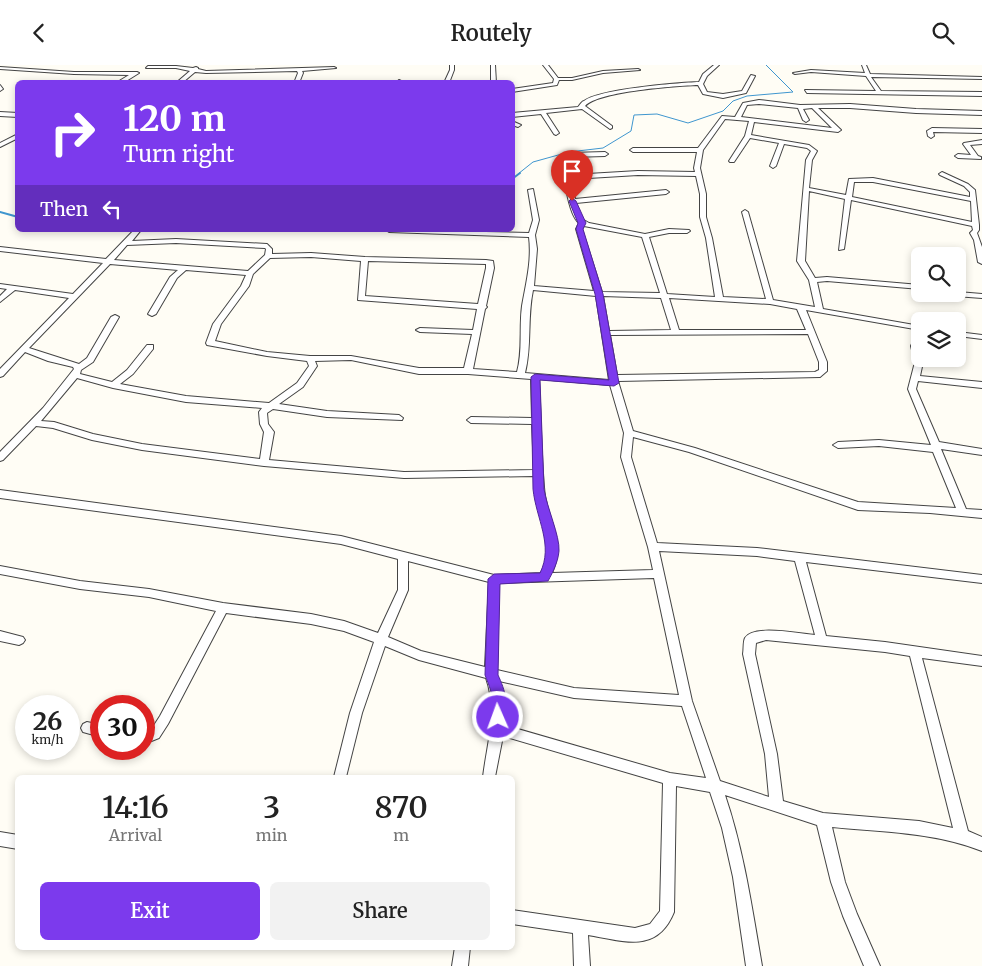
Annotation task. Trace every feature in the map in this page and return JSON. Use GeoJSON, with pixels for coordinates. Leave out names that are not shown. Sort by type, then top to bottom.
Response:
{"type":"FeatureCollection","features":[{"type":"Feature","properties":{"kind":"street"},"geometry":{"type":"LineString","coordinates":[[182,80],[201,65]]}},
{"type":"Feature","properties":{"kind":"street"},"geometry":{"type":"LineString","coordinates":[[447,80],[452,65]]}},
{"type":"Feature","properties":{"kind":"street"},"geometry":{"type":"LineString","coordinates":[[493,65],[494,80]]}},
{"type":"Feature","properties":{"kind":"street"},"geometry":{"type":"LineString","coordinates":[[547,65],[557,79]]}},
{"type":"Feature","properties":{"kind":"street"},"geometry":{"type":"LineString","coordinates":[[704,65],[711,71]]}},
{"type":"Feature","properties":{"kind":"street"},"geometry":{"type":"LineString","coordinates":[[700,83],[705,75],[718,65]]}},
{"type":"Feature","properties":{"kind":"street"},"geometry":{"type":"LineString","coordinates":[[863,65],[874,87],[880,93]]}},
{"type":"Feature","properties":{"kind":"street"},"geometry":{"type":"LineString","coordinates":[[124,80],[150,66],[194,70],[334,68]]}},
{"type":"Feature","properties":{"kind":"street"},"geometry":{"type":"LineString","coordinates":[[5,67],[74,73],[135,74]]}},
{"type":"Feature","properties":{"kind":"street"},"geometry":{"type":"LineString","coordinates":[[298,70],[301,73],[298,80]]}},
{"type":"Feature","properties":{"kind":"street"},"geometry":{"type":"LineString","coordinates":[[557,79],[572,79],[604,73],[638,70]]}},
{"type":"Feature","properties":{"kind":"street"},"geometry":{"type":"LineString","coordinates":[[795,73],[811,71],[869,75],[982,78]]}},
{"type":"Feature","properties":{"kind":"street"},"geometry":{"type":"LineString","coordinates":[[700,83],[705,93],[724,96],[744,92],[753,76]]}},
{"type":"Feature","properties":{"kind":"street"},"geometry":{"type":"LineString","coordinates":[[515,91],[552,85],[557,82],[557,79]]}},
{"type":"Feature","properties":{"kind":"street"},"geometry":{"type":"LineString","coordinates":[[515,115],[543,113],[582,106],[586,101],[662,86],[700,83]]}},
{"type":"Feature","properties":{"kind":"street"},"geometry":{"type":"LineString","coordinates":[[807,91],[982,94]]}},
{"type":"Feature","properties":{"kind":"street"},"geometry":{"type":"LineString","coordinates":[[962,94],[969,103]]}},
{"type":"Feature","properties":{"kind":"street"},"geometry":{"type":"LineString","coordinates":[[738,117],[745,104],[754,103],[800,107],[982,113]]}},
{"type":"Feature","properties":{"kind":"street"},"geometry":{"type":"LineString","coordinates":[[582,106],[610,127]]}},
{"type":"Feature","properties":{"kind":"street"},"geometry":{"type":"LineString","coordinates":[[719,298],[709,238],[703,217],[703,194],[697,168],[700,150],[710,139],[720,119],[727,116],[838,130],[813,106]]}},
{"type":"Feature","properties":{"kind":"street"},"geometry":{"type":"LineString","coordinates":[[800,107],[806,120]]}},
{"type":"Feature","properties":{"kind":"street"},"geometry":{"type":"LineString","coordinates":[[543,113],[556,133]]}},
{"type":"Feature","properties":{"kind":"street"},"geometry":{"type":"LineString","coordinates":[[0,114],[15,115]]}},
{"type":"Feature","properties":{"kind":"street"},"geometry":{"type":"LineString","coordinates":[[732,161],[748,136],[752,119]]}},
{"type":"Feature","properties":{"kind":"street"},"geometry":{"type":"LineString","coordinates":[[931,136],[930,131],[932,130],[982,131]]}},
{"type":"Feature","properties":{"kind":"street"},"geometry":{"type":"LineString","coordinates":[[748,136],[814,150],[810,160],[806,189],[801,261],[813,280],[819,309]]}},
{"type":"Feature","properties":{"kind":"street"},"geometry":{"type":"LineString","coordinates":[[0,138],[3,144],[15,138]]}},
{"type":"Feature","properties":{"kind":"street"},"geometry":{"type":"LineString","coordinates":[[773,166],[782,142]]}},
{"type":"Feature","properties":{"kind":"street"},"geometry":{"type":"LineString","coordinates":[[979,158],[966,144],[982,143]]}},
{"type":"Feature","properties":{"kind":"street"},"geometry":{"type":"LineString","coordinates":[[633,150],[700,150]]}},
{"type":"Feature","properties":{"kind":"street"},"geometry":{"type":"LineString","coordinates":[[582,223],[572,201],[568,177],[568,156],[605,154]]}},
{"type":"Feature","properties":{"kind":"street"},"geometry":{"type":"LineString","coordinates":[[958,156],[979,158]]}},
{"type":"Feature","properties":{"kind":"street"},"geometry":{"type":"LineString","coordinates":[[568,177],[638,173],[699,174]]}},
{"type":"Feature","properties":{"kind":"street"},"geometry":{"type":"LineString","coordinates":[[942,174],[971,188],[978,229]]}},
{"type":"Feature","properties":{"kind":"street"},"geometry":{"type":"LineString","coordinates":[[842,249],[849,186],[852,180],[855,179],[973,202],[982,207]]}},
{"type":"Feature","properties":{"kind":"street"},"geometry":{"type":"LineString","coordinates":[[520,375],[524,361],[526,307],[531,288],[535,242],[532,235],[536,220],[532,189]]}},
{"type":"Feature","properties":{"kind":"street"},"geometry":{"type":"LineString","coordinates":[[806,189],[978,229]]}},
{"type":"Feature","properties":{"kind":"street"},"geometry":{"type":"LineString","coordinates":[[572,201],[666,192]]}},
{"type":"Feature","properties":{"kind":"street"},"geometry":{"type":"LineString","coordinates":[[745,213],[770,302]]}},
{"type":"Feature","properties":{"kind":"street"},"geometry":{"type":"LineString","coordinates":[[582,223],[645,236],[669,231],[687,231]]}},
{"type":"Feature","properties":{"kind":"street"},"geometry":{"type":"LineString","coordinates":[[582,223],[579,229],[599,294],[614,380],[629,433],[626,457],[654,547],[658,574],[686,701],[729,828],[740,877],[754,966]]}},
{"type":"Feature","properties":{"kind":"street"},"geometry":{"type":"LineString","coordinates":[[978,229],[972,233],[977,240],[982,262]]}},
{"type":"Feature","properties":{"kind":"street"},"geometry":{"type":"LineString","coordinates":[[0,374],[107,260],[136,232]]}},
{"type":"Feature","properties":{"kind":"street"},"geometry":{"type":"LineString","coordinates":[[495,232],[532,235]]}},
{"type":"Feature","properties":{"kind":"street"},"geometry":{"type":"LineString","coordinates":[[645,236],[676,333]]}},
{"type":"Feature","properties":{"kind":"street"},"geometry":{"type":"LineString","coordinates":[[125,243],[176,241],[267,246],[269,249],[268,256],[250,273],[244,287],[217,324],[210,343],[267,354],[310,359],[351,358],[419,371],[468,371],[535,377],[614,380],[817,375],[823,371],[823,362],[800,306]]}},
{"type":"Feature","properties":{"kind":"street"},"geometry":{"type":"LineString","coordinates":[[0,249],[250,273]]}},
{"type":"Feature","properties":{"kind":"street"},"geometry":{"type":"LineString","coordinates":[[268,256],[311,255],[365,259],[452,259],[490,263],[483,307],[475,332],[468,371]]}},
{"type":"Feature","properties":{"kind":"street"},"geometry":{"type":"LineString","coordinates":[[365,259],[360,298],[483,307]]}},
{"type":"Feature","properties":{"kind":"street"},"geometry":{"type":"LineString","coordinates":[[152,314],[174,277],[184,268]]}},
{"type":"Feature","properties":{"kind":"street"},"geometry":{"type":"LineString","coordinates":[[813,280],[827,279],[911,286]]}},
{"type":"Feature","properties":{"kind":"street"},"geometry":{"type":"LineString","coordinates":[[0,286],[74,296]]}},
{"type":"Feature","properties":{"kind":"street"},"geometry":{"type":"LineString","coordinates":[[0,300],[13,288]]}},
{"type":"Feature","properties":{"kind":"street"},"geometry":{"type":"LineString","coordinates":[[531,288],[599,294],[634,293],[770,302],[911,326]]}},
{"type":"Feature","properties":{"kind":"street"},"geometry":{"type":"LineString","coordinates":[[966,295],[982,296]]}},
{"type":"Feature","properties":{"kind":"street"},"geometry":{"type":"LineString","coordinates":[[0,458],[34,423],[76,372],[90,360],[115,317]]}},
{"type":"Feature","properties":{"kind":"street"},"geometry":{"type":"LineString","coordinates":[[420,330],[475,332]]}},
{"type":"Feature","properties":{"kind":"street"},"geometry":{"type":"LineString","coordinates":[[606,333],[810,332]]}},
{"type":"Feature","properties":{"kind":"street"},"geometry":{"type":"LineString","coordinates":[[966,335],[982,337]]}},
{"type":"Feature","properties":{"kind":"street"},"geometry":{"type":"LineString","coordinates":[[113,385],[130,372],[150,347]]}},
{"type":"Feature","properties":{"kind":"street"},"geometry":{"type":"LineString","coordinates":[[24,349],[76,365],[76,372]]}},
{"type":"Feature","properties":{"kind":"street"},"geometry":{"type":"LineString","coordinates":[[264,463],[269,431],[262,417],[263,412],[300,385],[312,366],[310,359]]}},
{"type":"Feature","properties":{"kind":"street"},"geometry":{"type":"LineString","coordinates":[[917,367],[912,389],[963,513]]}},
{"type":"Feature","properties":{"kind":"street"},"geometry":{"type":"LineString","coordinates":[[76,372],[113,385],[186,399],[270,406],[327,415],[399,419]]}},
{"type":"Feature","properties":{"kind":"street"},"geometry":{"type":"LineString","coordinates":[[535,377],[540,504],[553,550],[551,564],[544,578]]}},
{"type":"Feature","properties":{"kind":"street"},"geometry":{"type":"LineString","coordinates":[[916,378],[982,385]]}},
{"type":"Feature","properties":{"kind":"street"},"geometry":{"type":"LineString","coordinates":[[471,420],[536,421]]}},
{"type":"Feature","properties":{"kind":"street"},"geometry":{"type":"LineString","coordinates":[[34,423],[54,425],[92,437],[142,447],[264,463],[404,475],[538,473]]}},
{"type":"Feature","properties":{"kind":"street"},"geometry":{"type":"LineString","coordinates":[[629,433],[692,450],[858,506],[930,509],[982,514]]}},
{"type":"Feature","properties":{"kind":"street"},"geometry":{"type":"LineString","coordinates":[[838,445],[879,443],[982,452]]}},
{"type":"Feature","properties":{"kind":"street"},"geometry":{"type":"LineString","coordinates":[[0,494],[341,540],[494,579],[658,574]]}},
{"type":"Feature","properties":{"kind":"street"},"geometry":{"type":"LineString","coordinates":[[654,547],[757,551],[982,579]]}},
{"type":"Feature","properties":{"kind":"street"},"geometry":{"type":"LineString","coordinates":[[340,775],[356,713],[381,639],[403,590],[403,556]]}},
{"type":"Feature","properties":{"kind":"street"},"geometry":{"type":"LineString","coordinates":[[799,557],[822,641]]}},
{"type":"Feature","properties":{"kind":"street"},"geometry":{"type":"LineString","coordinates":[[403,575],[418,559]]}},
{"type":"Feature","properties":{"kind":"street"},"geometry":{"type":"LineString","coordinates":[[0,570],[80,585],[149,593],[223,608],[312,619],[344,626],[419,655],[491,675],[574,693],[686,701]]}},
{"type":"Feature","properties":{"kind":"street"},"geometry":{"type":"LineString","coordinates":[[489,775],[500,705],[497,687],[491,675],[494,579]]}},
{"type":"Feature","properties":{"kind":"street"},"geometry":{"type":"LineString","coordinates":[[155,734],[223,608]]}},
{"type":"Feature","properties":{"kind":"street"},"geometry":{"type":"LineString","coordinates":[[777,806],[771,754],[749,653],[750,640],[766,635],[885,647],[982,661]]}},
{"type":"Feature","properties":{"kind":"street"},"geometry":{"type":"LineString","coordinates":[[0,636],[19,640]]}},
{"type":"Feature","properties":{"kind":"street"},"geometry":{"type":"LineString","coordinates":[[915,652],[962,836]]}},
{"type":"Feature","properties":{"kind":"street"},"geometry":{"type":"LineString","coordinates":[[497,729],[670,779],[715,786],[823,820],[919,828],[962,836],[982,843]]}},
{"type":"Feature","properties":{"kind":"street"},"geometry":{"type":"LineString","coordinates":[[515,917],[635,935],[653,933],[661,924],[667,912],[670,779]]}},
{"type":"Feature","properties":{"kind":"street"},"geometry":{"type":"LineString","coordinates":[[823,820],[838,882],[850,916],[872,966]]}},
{"type":"Feature","properties":{"kind":"street"},"geometry":{"type":"LineString","coordinates":[[0,839],[15,842]]}},
{"type":"Feature","properties":{"kind":"street"},"geometry":{"type":"LineString","coordinates":[[580,928],[582,966]]}},
{"type":"Feature","properties":{"kind":"street"},"geometry":{"type":"LineString","coordinates":[[460,966],[462,950]]}},
{"type":"Feature","properties":{"kind":"waterway"},"geometry":{"type":"LineString","coordinates":[[518,174],[533,162],[569,152],[603,148],[631,131],[634,115],[657,114],[688,123],[723,111],[733,101],[747,96],[793,92],[766,65]]}},
{"type":"Feature","properties":{"kind":"waterway"},"geometry":{"type":"LineString","coordinates":[[515,177],[520,173]]}},
{"type":"Feature","properties":{"kind":"waterway"},"geometry":{"type":"LineString","coordinates":[[0,212],[15,216]]}},
{"type":"Feature","properties":{"kind":"route"},"geometry":{"type":"LineString","coordinates":[[498,717],[500,705],[497,687],[491,675],[491,615],[494,579],[544,578],[551,564],[553,550],[540,504],[536,448],[535,377],[596,380],[614,383],[599,294],[579,229],[582,223],[572,201]]}}]}
